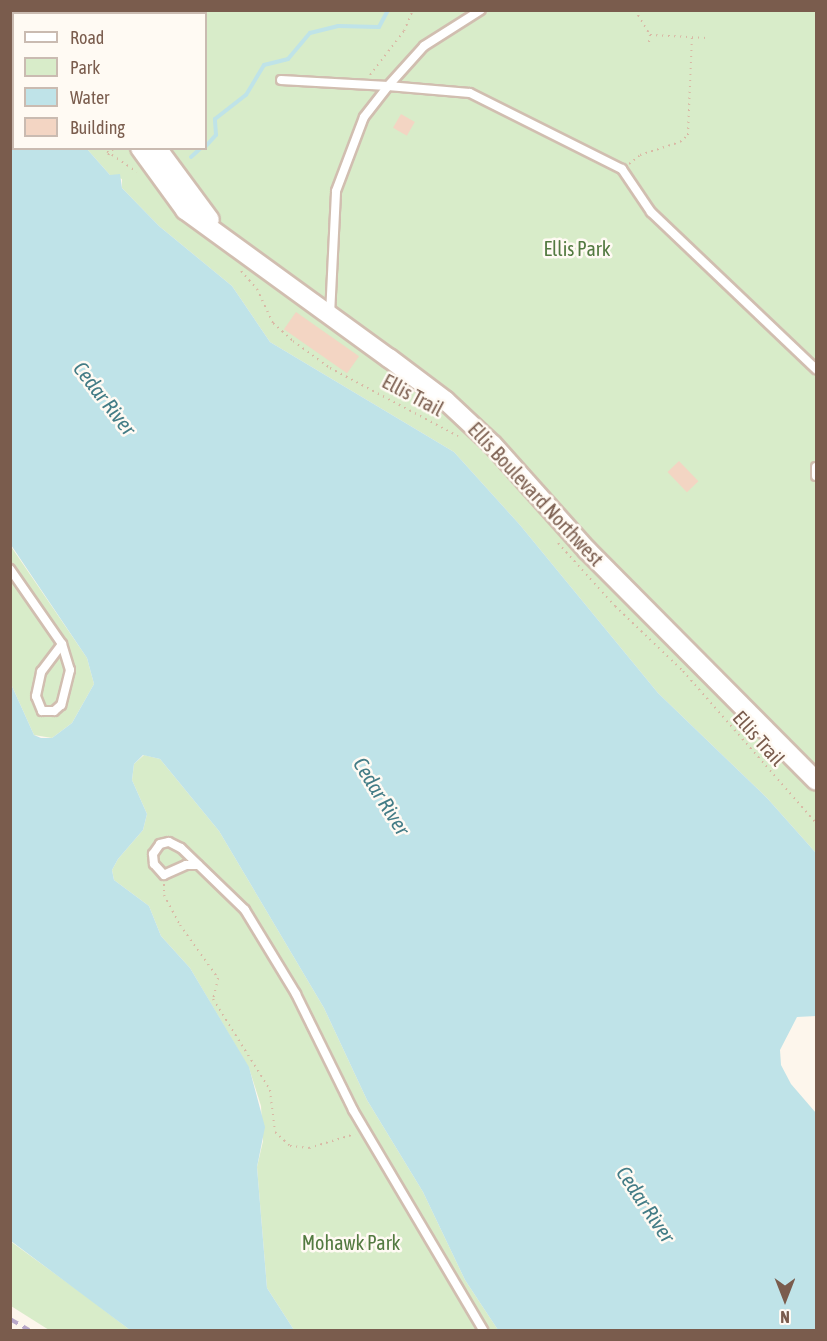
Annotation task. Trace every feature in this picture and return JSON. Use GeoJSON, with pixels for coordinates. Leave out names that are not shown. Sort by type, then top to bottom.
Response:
{"type":"FeatureCollection","features":[{"type":"Feature","properties":{"kind":"street","name":"Ellis Boulevard Northwest"},"geometry":{"type":"LineString","coordinates":[[141,150],[185,210],[447,401],[493,445],[587,550],[812,771]]}},
{"type":"Feature","properties":{"kind":"street","name":"Ellis Boulevard Northwest"},"geometry":{"type":"LineString","coordinates":[[158,150],[226,241]]}},
{"type":"Feature","properties":{"kind":"lane"},"geometry":{"type":"LineString","coordinates":[[330,317],[336,190],[356,133],[388,86],[424,46],[481,10]]}},
{"type":"Feature","properties":{"kind":"lane"},"geometry":{"type":"LineString","coordinates":[[281,80],[470,93],[622,170],[651,212],[816,369]]}},
{"type":"Feature","properties":{"kind":"lane"},"geometry":{"type":"LineString","coordinates":[[816,467],[816,476]]}},
{"type":"Feature","properties":{"kind":"lane"},"geometry":{"type":"LineString","coordinates":[[10,569],[62,644],[70,670],[68,687],[61,705],[54,711],[42,711],[36,696],[42,672],[62,644]]}},
{"type":"Feature","properties":{"kind":"lane"},"geometry":{"type":"LineString","coordinates":[[198,866],[186,865],[164,875],[154,864],[153,854],[160,844],[169,842],[181,848],[244,910],[273,954],[366,1131],[483,1330]]}},
{"type":"Feature","properties":{"kind":"path"},"geometry":{"type":"LineString","coordinates":[[364,85],[404,32],[413,10]]}},
{"type":"Feature","properties":{"kind":"path"},"geometry":{"type":"LineString","coordinates":[[635,10],[650,35],[649,42]]}},
{"type":"Feature","properties":{"kind":"path"},"geometry":{"type":"LineString","coordinates":[[650,35],[707,38]]}},
{"type":"Feature","properties":{"kind":"path"},"geometry":{"type":"LineString","coordinates":[[622,170],[640,155],[680,142],[688,135],[692,37]]}},
{"type":"Feature","properties":{"kind":"path"},"geometry":{"type":"LineString","coordinates":[[104,150],[108,155],[139,173]]}},
{"type":"Feature","properties":{"kind":"path"},"geometry":{"type":"LineString","coordinates":[[108,155],[112,150]]}},
{"type":"Feature","properties":{"kind":"path","name":"Ellis Trail"},"geometry":{"type":"LineString","coordinates":[[238,270],[257,289],[273,322],[293,341],[330,368],[460,437]]}},
{"type":"Feature","properties":{"kind":"path","name":"Ellis Trail"},"geometry":{"type":"LineString","coordinates":[[556,541],[615,606],[683,671],[816,823]]}},
{"type":"Feature","properties":{"kind":"path"},"geometry":{"type":"LineString","coordinates":[[164,875],[164,895],[218,978],[213,999],[270,1090],[275,1132],[290,1146],[309,1148],[366,1131]]}},
{"type":"Feature","properties":{"kind":"green space","name":"Ellis Park"},"geometry":{"type":"Polygon","coordinates":[[[10,11],[816,11],[816,853],[767,798],[658,693],[520,525],[454,452],[270,342],[232,286],[159,226],[122,188],[122,179],[110,175],[88,150],[207,150],[207,12],[12,12],[12,28],[10,11]]]}},
{"type":"Feature","properties":{"kind":"green space"},"geometry":{"type":"Polygon","coordinates":[[[10,545],[87,658],[94,684],[72,723],[52,738],[34,735],[11,684],[10,545]]]}},
{"type":"Feature","properties":{"kind":"green space","name":"Mohawk Park"},"geometry":{"type":"Polygon","coordinates":[[[144,755],[160,759],[219,831],[324,1008],[367,1100],[423,1192],[465,1280],[498,1330],[294,1330],[267,1288],[257,1167],[263,1141],[261,1106],[249,1068],[190,968],[161,936],[149,906],[114,880],[112,870],[118,859],[143,830],[147,814],[132,780],[134,764],[144,755]]]}},
{"type":"Feature","properties":{"kind":"green space"},"geometry":{"type":"Polygon","coordinates":[[[10,1241],[130,1330],[49,1330],[11,1306],[10,1241]]]}},
{"type":"Feature","properties":{"kind":"water","name":"Cedar River"},"geometry":{"type":"Polygon","coordinates":[[[11,30],[12,150],[88,150],[110,175],[120,174],[122,188],[159,226],[232,286],[270,342],[454,452],[520,525],[658,693],[767,798],[816,853],[816,1016],[797,1017],[780,1050],[781,1065],[791,1084],[816,1113],[816,1330],[498,1330],[465,1280],[423,1192],[367,1100],[324,1008],[219,831],[160,759],[143,755],[134,764],[132,780],[147,814],[143,830],[118,859],[112,870],[114,880],[149,906],[161,936],[190,968],[249,1067],[265,1127],[257,1167],[267,1288],[294,1330],[130,1330],[11,1241],[11,684],[34,735],[41,738],[52,738],[72,723],[94,684],[87,658],[11,545],[11,30]]]}},
{"type":"Feature","properties":{"kind":"building"},"geometry":{"type":"Polygon","coordinates":[[[401,114],[415,122],[407,136],[393,128],[401,114]]]}},
{"type":"Feature","properties":{"kind":"building"},"geometry":{"type":"Polygon","coordinates":[[[296,312],[359,356],[347,373],[284,329],[296,312]]]}},
{"type":"Feature","properties":{"kind":"building"},"geometry":{"type":"Polygon","coordinates":[[[679,461],[698,481],[687,492],[667,472],[679,461]]]}},
{"type":"Feature","properties":{"kind":"waterway"},"geometry":{"type":"LineString","coordinates":[[207,145],[216,135],[215,119],[246,95],[264,65],[288,59],[310,33],[338,26],[379,27],[388,10]]}},
{"type":"Feature","properties":{"kind":"waterway"},"geometry":{"type":"LineString","coordinates":[[191,157],[199,150]]}},
{"type":"Feature","properties":{"kind":"railway"},"geometry":{"type":"LineString","coordinates":[[10,1319],[29,1330]]}}]}
